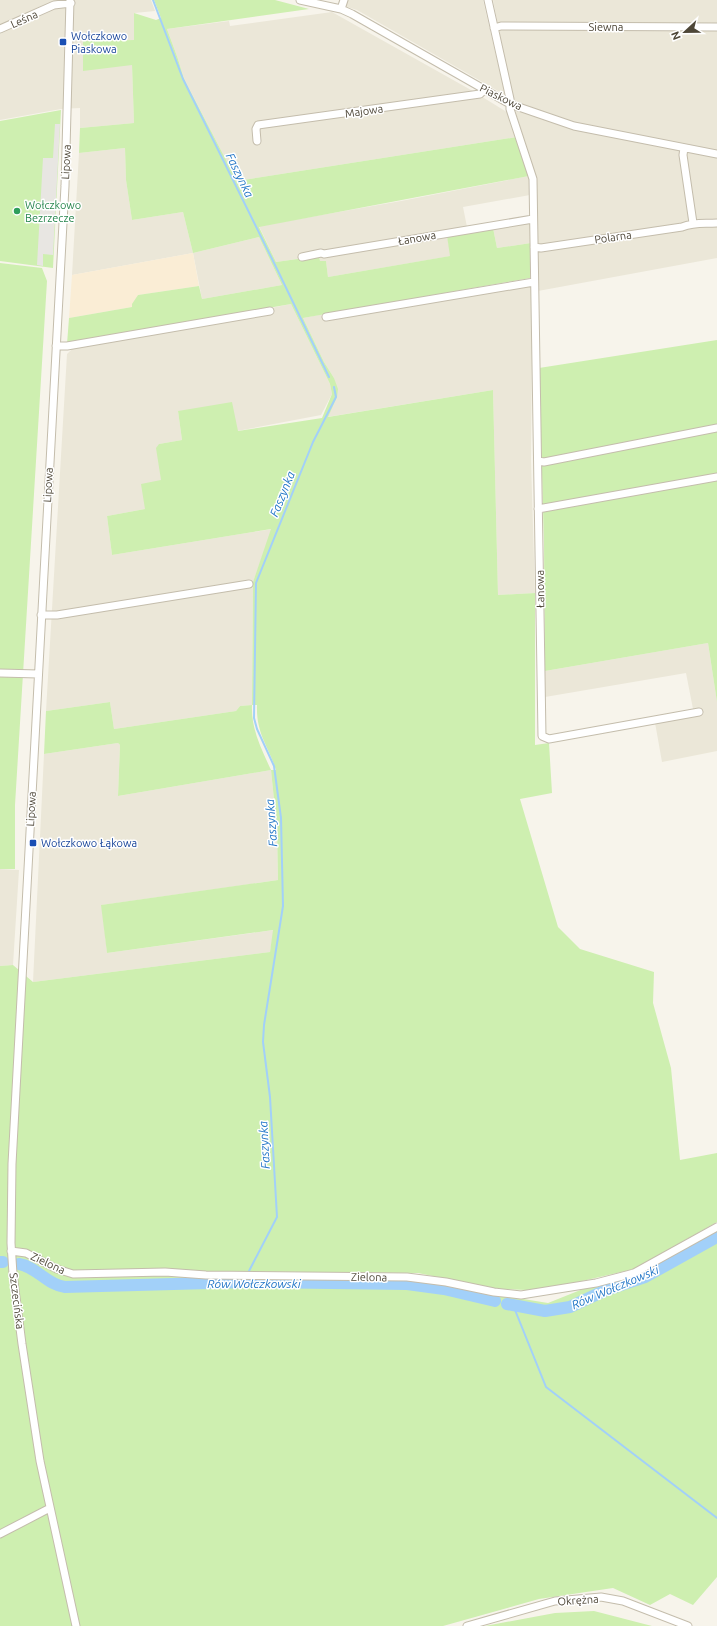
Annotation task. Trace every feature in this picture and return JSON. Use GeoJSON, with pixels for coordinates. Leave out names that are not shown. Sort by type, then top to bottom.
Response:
{"type":"FeatureCollection","features":[{"type":"Feature","properties":{"kind":"street","name":"Piaskowa"},"geometry":{"type":"LineString","coordinates":[[300,0],[341,9],[510,104],[574,126],[717,154]]}},
{"type":"Feature","properties":{"kind":"street"},"geometry":{"type":"LineString","coordinates":[[341,9],[344,0]]}},
{"type":"Feature","properties":{"kind":"street"},"geometry":{"type":"LineString","coordinates":[[488,0],[510,104]]}},
{"type":"Feature","properties":{"kind":"street","name":"Leśna"},"geometry":{"type":"LineString","coordinates":[[0,29],[54,5],[71,2]]}},
{"type":"Feature","properties":{"kind":"street","name":"Lipowa"},"geometry":{"type":"LineString","coordinates":[[22,971],[67,144],[71,2]]}},
{"type":"Feature","properties":{"kind":"street","name":"Siewna"},"geometry":{"type":"LineString","coordinates":[[494,28],[501,26],[717,27]]}},
{"type":"Feature","properties":{"kind":"street","name":"Majowa"},"geometry":{"type":"LineString","coordinates":[[257,140],[256,129],[258,125],[480,94],[484,90]]}},
{"type":"Feature","properties":{"kind":"street","name":"Łanowa"},"geometry":{"type":"LineString","coordinates":[[510,104],[510,109],[533,179],[542,736],[549,739],[699,712]]}},
{"type":"Feature","properties":{"kind":"street"},"geometry":{"type":"LineString","coordinates":[[684,148],[683,156],[692,223]]}},
{"type":"Feature","properties":{"kind":"street","name":"Łanowa"},"geometry":{"type":"LineString","coordinates":[[302,257],[533,219]]}},
{"type":"Feature","properties":{"kind":"street","name":"Polarna"},"geometry":{"type":"LineString","coordinates":[[534,247],[541,248],[682,227],[692,223],[717,223]]}},
{"type":"Feature","properties":{"kind":"street"},"geometry":{"type":"LineString","coordinates":[[326,317],[534,282]]}},
{"type":"Feature","properties":{"kind":"street"},"geometry":{"type":"LineString","coordinates":[[56,346],[67,346],[270,311]]}},
{"type":"Feature","properties":{"kind":"street"},"geometry":{"type":"LineString","coordinates":[[538,461],[544,462],[717,428]]}},
{"type":"Feature","properties":{"kind":"street"},"geometry":{"type":"LineString","coordinates":[[538,509],[717,477]]}},
{"type":"Feature","properties":{"kind":"street"},"geometry":{"type":"LineString","coordinates":[[41,615],[57,615],[249,584]]}},
{"type":"Feature","properties":{"kind":"street"},"geometry":{"type":"LineString","coordinates":[[0,673],[38,674]]}},
{"type":"Feature","properties":{"kind":"street","name":"Szczecińska"},"geometry":{"type":"LineString","coordinates":[[22,971],[11,1176],[11,1251],[14,1284],[40,1461],[76,1626]]}},
{"type":"Feature","properties":{"kind":"street","name":"Zielona"},"geometry":{"type":"LineString","coordinates":[[11,1251],[26,1253],[57,1269],[73,1274],[165,1272],[206,1275],[407,1277],[446,1282],[494,1292],[521,1295],[596,1283],[634,1273],[717,1227]]}},
{"type":"Feature","properties":{"kind":"street"},"geometry":{"type":"LineString","coordinates":[[0,1534],[50,1508]]}},
{"type":"Feature","properties":{"kind":"street","name":"Okrężna"},"geometry":{"type":"LineString","coordinates":[[467,1626],[555,1601],[601,1597],[623,1601],[688,1626]]}},
{"type":"Feature","properties":{"kind":"shaded area"},"geometry":{"type":"Polygon","coordinates":[[[0,0],[151,0],[155,11],[134,13],[134,40],[83,41],[132,65],[134,123],[80,128],[80,108],[61,109],[0,120],[0,0]]]}},
{"type":"Feature","properties":{"kind":"shaded area"},"geometry":{"type":"Polygon","coordinates":[[[339,0],[483,0],[505,95],[357,10],[338,4],[339,0]]]}},
{"type":"Feature","properties":{"kind":"shaded area"},"geometry":{"type":"Polygon","coordinates":[[[493,0],[717,0],[717,258],[538,291],[536,178],[515,110],[493,0]]]}},
{"type":"Feature","properties":{"kind":"shaded area"},"geometry":{"type":"Polygon","coordinates":[[[332,12],[471,90],[510,114],[517,137],[237,181],[184,79],[167,29],[229,21],[230,26],[332,12]]]}},
{"type":"Feature","properties":{"kind":"shaded area"},"geometry":{"type":"Polygon","coordinates":[[[55,124],[60,124],[53,255],[43,254],[43,266],[37,265],[43,158],[53,158],[55,124]]]}},
{"type":"Feature","properties":{"kind":"shaded area"},"geometry":{"type":"Polygon","coordinates":[[[125,148],[126,180],[132,220],[183,212],[193,253],[72,275],[79,153],[125,148]]]}},
{"type":"Feature","properties":{"kind":"shaded area"},"geometry":{"type":"Polygon","coordinates":[[[529,176],[530,195],[463,207],[467,227],[446,230],[451,256],[328,277],[326,261],[320,262],[319,256],[276,262],[259,226],[401,201],[529,176]]]}},
{"type":"Feature","properties":{"kind":"shaded area"},"geometry":{"type":"Polygon","coordinates":[[[530,222],[531,243],[497,248],[493,228],[530,222]]]}},
{"type":"Feature","properties":{"kind":"shaded area"},"geometry":{"type":"Polygon","coordinates":[[[259,237],[282,285],[202,299],[193,253],[259,237]]]}},
{"type":"Feature","properties":{"kind":"shaded area"},"geometry":{"type":"Polygon","coordinates":[[[193,253],[199,286],[138,295],[132,307],[69,318],[72,275],[193,253]]]}},
{"type":"Feature","properties":{"kind":"shaded area"},"geometry":{"type":"Polygon","coordinates":[[[531,284],[531,461],[535,593],[498,595],[493,390],[327,417],[337,397],[334,378],[324,362],[303,318],[324,314],[325,320],[531,284]]]}},
{"type":"Feature","properties":{"kind":"shaded area"},"geometry":{"type":"Polygon","coordinates":[[[291,304],[330,384],[332,394],[321,415],[237,431],[178,411],[182,440],[159,444],[161,480],[145,509],[107,516],[112,555],[272,529],[253,582],[252,705],[240,706],[236,711],[114,729],[110,702],[46,711],[67,354],[72,349],[272,314],[271,308],[291,304]]]}},
{"type":"Feature","properties":{"kind":"shaded area"},"geometry":{"type":"Polygon","coordinates":[[[708,643],[717,702],[717,751],[662,762],[654,717],[693,709],[686,673],[545,697],[545,671],[708,643]]]}},
{"type":"Feature","properties":{"kind":"shaded area"},"geometry":{"type":"Polygon","coordinates":[[[118,743],[120,745],[118,796],[271,770],[277,829],[278,880],[102,905],[107,953],[274,930],[270,952],[33,982],[44,754],[118,743]]]}},
{"type":"Feature","properties":{"kind":"shaded area"},"geometry":{"type":"Polygon","coordinates":[[[0,869],[19,870],[13,965],[0,966],[0,869]]]}},
{"type":"Feature","properties":{"kind":"green space"},"geometry":{"type":"Polygon","coordinates":[[[154,0],[275,0],[309,9],[167,29],[184,79],[237,181],[517,137],[529,176],[259,227],[276,262],[319,256],[320,261],[326,261],[328,277],[450,256],[447,236],[493,228],[497,248],[531,243],[530,278],[303,318],[324,362],[334,378],[338,389],[337,397],[328,417],[493,390],[498,595],[535,593],[535,745],[549,743],[552,793],[520,799],[558,927],[580,949],[654,972],[653,1003],[671,1068],[680,1160],[717,1153],[717,1222],[634,1269],[565,1285],[527,1290],[497,1289],[418,1273],[195,1271],[195,1279],[421,1282],[548,1303],[583,1289],[634,1277],[717,1231],[717,1577],[693,1605],[670,1594],[650,1605],[613,1588],[539,1599],[443,1626],[0,1626],[0,966],[13,965],[33,982],[270,952],[273,930],[107,953],[101,905],[278,880],[277,829],[271,770],[276,770],[260,732],[257,705],[252,705],[253,582],[271,529],[112,555],[107,516],[145,509],[141,484],[161,480],[156,448],[159,444],[182,440],[178,411],[232,402],[238,431],[322,418],[332,394],[330,384],[291,304],[67,344],[69,318],[132,307],[132,304],[138,295],[199,286],[202,299],[282,285],[259,237],[193,253],[183,212],[132,220],[126,180],[125,148],[79,153],[80,128],[134,123],[132,65],[83,71],[83,41],[134,40],[134,13],[156,20],[161,18],[154,0]]]}},
{"type":"Feature","properties":{"kind":"green space"},"geometry":{"type":"Polygon","coordinates":[[[61,110],[53,268],[0,261],[0,121],[61,110]]]}},
{"type":"Feature","properties":{"kind":"green space"},"geometry":{"type":"Polygon","coordinates":[[[0,263],[42,268],[47,281],[15,805],[15,869],[0,869],[0,263]]]}},
{"type":"Feature","properties":{"kind":"green space"},"geometry":{"type":"Polygon","coordinates":[[[717,340],[717,702],[708,643],[545,671],[544,544],[539,368],[717,340]]]}},
{"type":"Feature","properties":{"kind":"green space"},"geometry":{"type":"Polygon","coordinates":[[[110,702],[114,729],[236,711],[240,706],[252,705],[255,730],[260,746],[271,770],[118,796],[120,745],[118,743],[44,754],[46,711],[110,702]]]}},
{"type":"Feature","properties":{"kind":"green space"},"geometry":{"type":"Polygon","coordinates":[[[594,1611],[652,1626],[485,1626],[555,1613],[594,1611]]]}},
{"type":"Feature","properties":{"kind":"waterway","name":"Faszynka"},"geometry":{"type":"LineString","coordinates":[[153,0],[183,79],[329,377]]}},
{"type":"Feature","properties":{"kind":"waterway","name":"Faszynka"},"geometry":{"type":"LineString","coordinates":[[249,1271],[277,1217],[270,1097],[263,1042],[264,1025],[283,906],[281,818],[274,766],[257,729],[254,718],[256,583],[313,442],[336,397],[334,387]]}},
{"type":"Feature","properties":{"kind":"waterway","name":"Rów Wołczkowski"},"geometry":{"type":"LineString","coordinates":[[507,1304],[545,1311],[570,1307],[606,1290],[645,1277],[717,1237]]}},
{"type":"Feature","properties":{"kind":"waterway","name":"Rów Wołczkowski"},"geometry":{"type":"LineString","coordinates":[[19,1264],[31,1269],[53,1283],[65,1287],[246,1282],[407,1284],[444,1289],[495,1301]]}},
{"type":"Feature","properties":{"kind":"waterway","name":"Faszynka"},"geometry":{"type":"LineString","coordinates":[[246,1282],[248,1278]]}},
{"type":"Feature","properties":{"kind":"waterway"},"geometry":{"type":"LineString","coordinates":[[513,1305],[546,1387],[717,1518]]}},
{"type":"Feature","properties":{"kind":"place","name":"Wołczkowo Piaskowa"},"geometry":{"type":"Point","coordinates":[63,42]}},
{"type":"Feature","properties":{"kind":"place","name":"Wołczkowo Bezrzecze"},"geometry":{"type":"Point","coordinates":[17,211]}},
{"type":"Feature","properties":{"kind":"place","name":"Wołczkowo Łąkowa"},"geometry":{"type":"Point","coordinates":[33,843]}}]}
